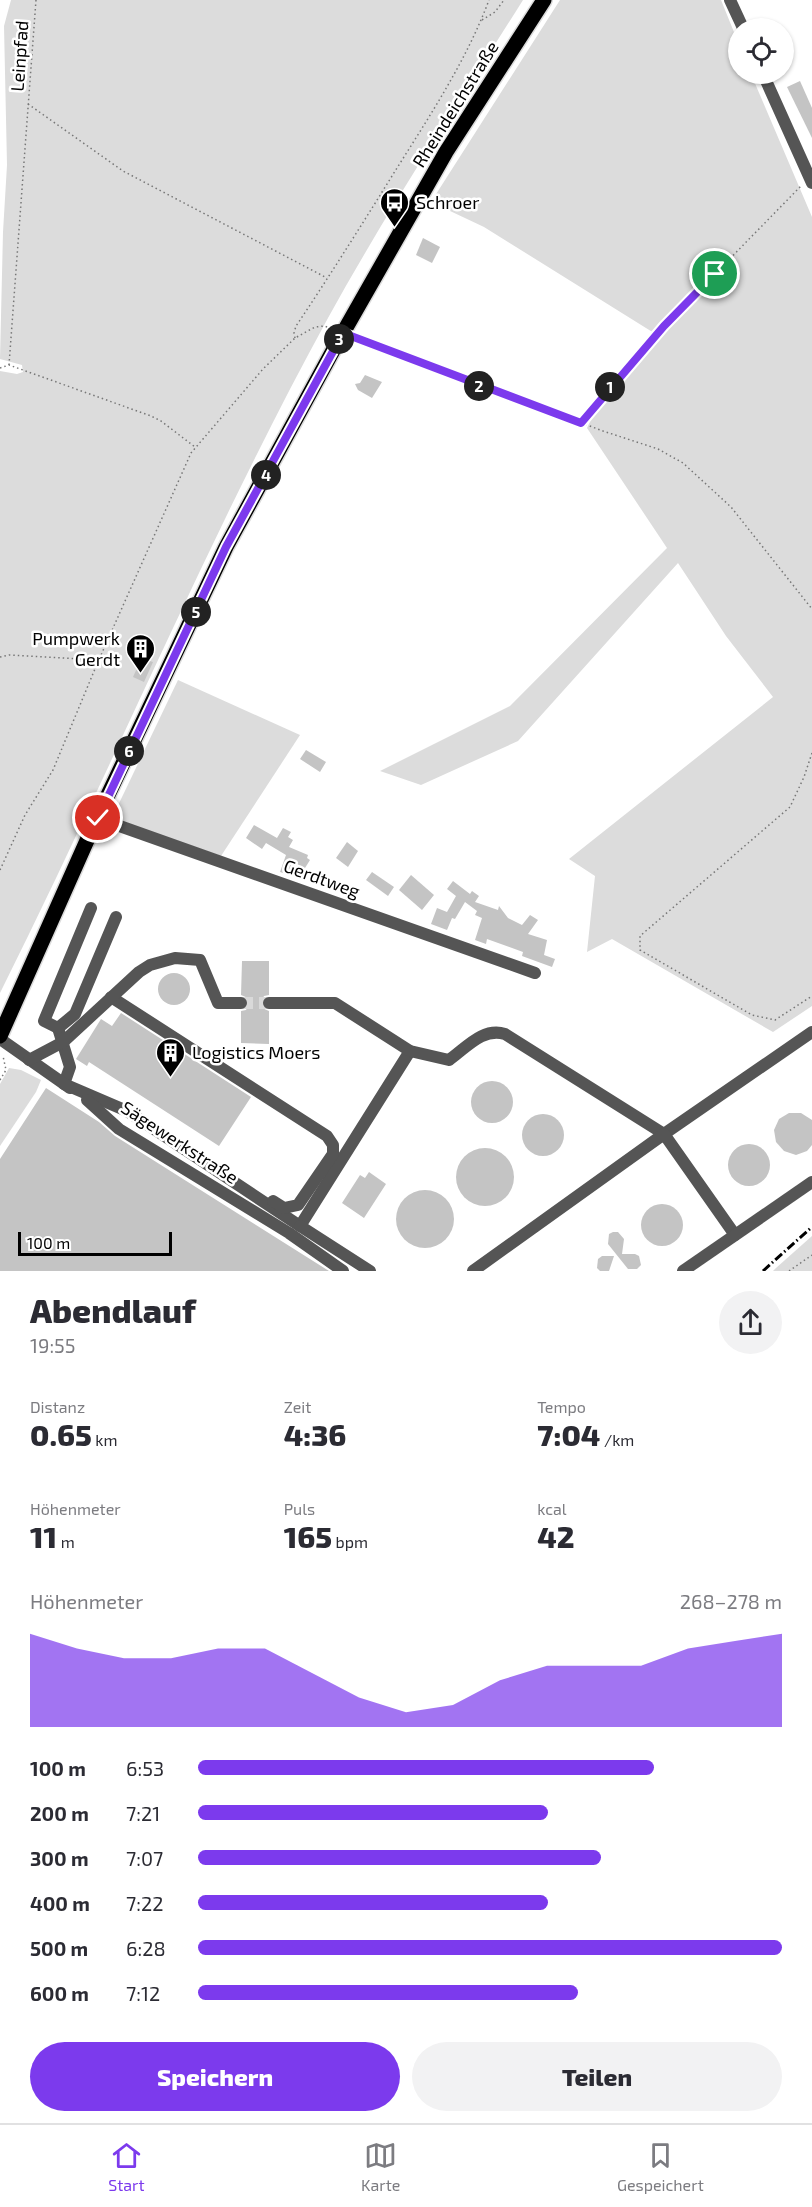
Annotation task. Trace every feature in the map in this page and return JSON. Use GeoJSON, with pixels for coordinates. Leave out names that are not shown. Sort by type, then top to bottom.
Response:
{"type":"FeatureCollection","features":[{"type":"Feature","properties":{"kind":"main road","name":"Rheindeichstraße"},"geometry":{"type":"LineString","coordinates":[[0,1038],[98,818],[226,547],[343,333],[446,152],[544,0]]}},
{"type":"Feature","properties":{"kind":"street"},"geometry":{"type":"LineString","coordinates":[[730,0],[738,18]]}},
{"type":"Feature","properties":{"kind":"street"},"geometry":{"type":"LineString","coordinates":[[768,84],[811,178]]}},
{"type":"Feature","properties":{"kind":"street","name":"Gerdtweg"},"geometry":{"type":"LineString","coordinates":[[98,818],[535,973]]}},
{"type":"Feature","properties":{"kind":"street"},"geometry":{"type":"LineString","coordinates":[[91,908],[44,1021],[58,1028],[63,1042],[70,1067],[70,1074],[64,1084],[127,1112],[370,1271]]}},
{"type":"Feature","properties":{"kind":"street"},"geometry":{"type":"LineString","coordinates":[[58,1028],[75,1014],[116,918]]}},
{"type":"Feature","properties":{"kind":"street"},"geometry":{"type":"LineString","coordinates":[[29,1060],[63,1042],[150,964],[175,958],[200,960],[218,1004],[241,1003]]}},
{"type":"Feature","properties":{"kind":"street"},"geometry":{"type":"LineString","coordinates":[[111,997],[327,1136],[333,1145],[333,1154],[298,1205],[284,1208],[209,1165]]}},
{"type":"Feature","properties":{"kind":"street"},"geometry":{"type":"LineString","coordinates":[[269,1003],[335,1003],[410,1051],[449,1060],[487,1033],[496,1031],[505,1034],[664,1134],[735,1235]]}},
{"type":"Feature","properties":{"kind":"street"},"geometry":{"type":"LineString","coordinates":[[473,1271],[664,1134],[812,1032]]}},
{"type":"Feature","properties":{"kind":"street","name":"Sägewerkstraße"},"geometry":{"type":"LineString","coordinates":[[0,1038],[94,1105],[119,1129],[289,1233],[343,1271]]}},
{"type":"Feature","properties":{"kind":"street"},"geometry":{"type":"LineString","coordinates":[[300,1226],[410,1051]]}},
{"type":"Feature","properties":{"kind":"street"},"geometry":{"type":"LineString","coordinates":[[683,1271],[812,1182]]}},
{"type":"Feature","properties":{"kind":"path","name":"Leinpfad"},"geometry":{"type":"LineString","coordinates":[[9,365],[36,0]]}},
{"type":"Feature","properties":{"kind":"path"},"geometry":{"type":"LineString","coordinates":[[295,338],[296,326],[434,109],[482,20],[489,0]]}},
{"type":"Feature","properties":{"kind":"path"},"geometry":{"type":"LineString","coordinates":[[482,20],[495,12],[504,0]]}},
{"type":"Feature","properties":{"kind":"path"},"geometry":{"type":"LineString","coordinates":[[28,104],[123,171],[328,279]]}},
{"type":"Feature","properties":{"kind":"path"},"geometry":{"type":"LineString","coordinates":[[581,423],[664,326],[811,178]]}},
{"type":"Feature","properties":{"kind":"path"},"geometry":{"type":"LineString","coordinates":[[0,870],[26,815],[53,770],[186,461],[263,369],[295,338],[315,327],[324,326]]}},
{"type":"Feature","properties":{"kind":"path"},"geometry":{"type":"LineString","coordinates":[[343,333],[581,423],[658,449],[683,463],[731,507],[812,609]]}},
{"type":"Feature","properties":{"kind":"path"},"geometry":{"type":"LineString","coordinates":[[0,368],[9,365],[161,421],[196,447]]}},
{"type":"Feature","properties":{"kind":"path"},"geometry":{"type":"LineString","coordinates":[[0,657],[9,655],[99,660]]}},
{"type":"Feature","properties":{"kind":"path"},"geometry":{"type":"LineString","coordinates":[[812,753],[790,807],[640,936],[640,950],[752,1015],[775,1020],[812,996]]}},
{"type":"Feature","properties":{"kind":"path"},"geometry":{"type":"LineString","coordinates":[[0,1080],[6,1070],[2,1052]]}},
{"type":"Feature","properties":{"kind":"path"},"geometry":{"type":"LineString","coordinates":[[789,1271],[812,1255]]}},
{"type":"Feature","properties":{"kind":"shaded area"},"geometry":{"type":"Polygon","coordinates":[[[11,0],[523,0],[374,237],[284,401],[201,569],[0,993],[0,371],[17,374],[23,372],[22,365],[0,359],[7,165],[4,26],[11,0]]]}},
{"type":"Feature","properties":{"kind":"shaded area"},"geometry":{"type":"Polygon","coordinates":[[[560,0],[721,0],[728,18],[728,84],[755,84],[812,217],[812,1006],[773,1032],[612,939],[587,952],[595,876],[569,859],[773,697],[726,636],[678,563],[518,741],[421,785],[380,771],[510,706],[667,548],[587,428],[597,407],[656,340],[654,333],[484,227],[431,202],[560,0]]]}},
{"type":"Feature","properties":{"kind":"shaded area"},"geometry":{"type":"Polygon","coordinates":[[[178,680],[300,735],[221,856],[112,818],[178,680]]]}},
{"type":"Feature","properties":{"kind":"shaded area"},"geometry":{"type":"Polygon","coordinates":[[[9,1068],[21,1070],[41,1080],[36,1092],[0,1146],[0,1084],[9,1068]]]}},
{"type":"Feature","properties":{"kind":"shaded area"},"geometry":{"type":"Polygon","coordinates":[[[812,1236],[812,1271],[773,1271],[776,1268],[812,1236]]]}},
{"type":"Feature","properties":{"kind":"building"},"geometry":{"type":"Polygon","coordinates":[[[800,81],[812,108],[812,138],[787,87],[800,81]]]}},
{"type":"Feature","properties":{"kind":"building"},"geometry":{"type":"Polygon","coordinates":[[[423,238],[440,247],[432,263],[416,255],[423,238]]]}},
{"type":"Feature","properties":{"kind":"building"},"geometry":{"type":"Polygon","coordinates":[[[365,375],[382,382],[372,398],[358,390],[355,384],[360,383],[365,375]]]}},
{"type":"Feature","properties":{"kind":"building"},"geometry":{"type":"Polygon","coordinates":[[[136,657],[153,662],[144,682],[133,677],[138,666],[135,665],[136,657]]]}},
{"type":"Feature","properties":{"kind":"building"},"geometry":{"type":"Polygon","coordinates":[[[306,750],[326,762],[320,772],[300,759],[306,750]]]}},
{"type":"Feature","properties":{"kind":"building"},"geometry":{"type":"Polygon","coordinates":[[[254,825],[277,838],[283,828],[291,832],[288,837],[293,840],[289,847],[308,855],[307,858],[310,860],[305,868],[297,864],[293,876],[280,872],[286,855],[266,843],[262,849],[246,838],[254,825]]]}},
{"type":"Feature","properties":{"kind":"building"},"geometry":{"type":"Polygon","coordinates":[[[347,842],[358,851],[348,867],[336,858],[347,842]]]}},
{"type":"Feature","properties":{"kind":"building"},"geometry":{"type":"Polygon","coordinates":[[[372,872],[394,887],[388,896],[366,880],[372,872]]]}},
{"type":"Feature","properties":{"kind":"building"},"geometry":{"type":"Polygon","coordinates":[[[411,875],[434,895],[422,910],[399,890],[411,875]]]}},
{"type":"Feature","properties":{"kind":"building"},"geometry":{"type":"Polygon","coordinates":[[[453,881],[470,894],[472,891],[479,896],[475,902],[498,910],[499,906],[508,918],[522,925],[530,915],[538,920],[528,934],[547,940],[544,955],[555,959],[552,967],[522,956],[523,952],[487,939],[486,944],[475,940],[482,918],[475,915],[477,911],[465,902],[455,919],[452,918],[447,930],[431,924],[437,908],[447,912],[456,896],[447,889],[453,881]]]}},
{"type":"Feature","properties":{"kind":"building"},"geometry":{"type":"Polygon","coordinates":[[[242,961],[269,961],[269,995],[264,996],[261,1002],[262,1008],[269,1011],[269,1044],[241,1043],[241,1011],[246,1010],[249,1004],[248,998],[241,995],[242,961]]]}},
{"type":"Feature","properties":{"kind":"building"},"geometry":{"type":"Polygon","coordinates":[[[174,973],[185,978],[190,989],[185,1000],[174,1005],[163,1000],[158,989],[163,978],[174,973]]]}},
{"type":"Feature","properties":{"kind":"building","name":"Logistics Moers"},"geometry":{"type":"Polygon","coordinates":[[[121,1013],[251,1097],[219,1146],[89,1062],[87,1066],[76,1059],[101,1019],[112,1026],[121,1013]]]}},
{"type":"Feature","properties":{"kind":"building"},"geometry":{"type":"Polygon","coordinates":[[[492,1081],[507,1087],[513,1102],[507,1117],[492,1123],[477,1117],[471,1102],[477,1087],[492,1081]]]}},
{"type":"Feature","properties":{"kind":"building"},"geometry":{"type":"Polygon","coordinates":[[[46,1088],[99,1122],[115,1136],[329,1271],[0,1271],[0,1159],[46,1088]]]}},
{"type":"Feature","properties":{"kind":"building"},"geometry":{"type":"Polygon","coordinates":[[[789,1113],[801,1113],[812,1120],[812,1145],[807,1151],[796,1155],[784,1151],[776,1142],[774,1130],[779,1119],[789,1113]]]}},
{"type":"Feature","properties":{"kind":"building"},"geometry":{"type":"Polygon","coordinates":[[[543,1114],[558,1120],[564,1135],[558,1150],[543,1156],[528,1150],[522,1135],[528,1120],[543,1114]]]}},
{"type":"Feature","properties":{"kind":"building"},"geometry":{"type":"Polygon","coordinates":[[[749,1144],[764,1150],[770,1165],[764,1180],[749,1186],[734,1180],[728,1165],[734,1150],[749,1144]]]}},
{"type":"Feature","properties":{"kind":"building"},"geometry":{"type":"Polygon","coordinates":[[[479,1148],[491,1148],[501,1152],[510,1161],[514,1183],[506,1198],[491,1206],[479,1206],[469,1202],[460,1193],[456,1183],[456,1171],[460,1161],[469,1152],[479,1148]]]}},
{"type":"Feature","properties":{"kind":"building"},"geometry":{"type":"Polygon","coordinates":[[[369,1172],[386,1184],[364,1218],[342,1203],[360,1175],[365,1178],[369,1172]]]}},
{"type":"Feature","properties":{"kind":"building"},"geometry":{"type":"Polygon","coordinates":[[[419,1190],[431,1190],[441,1194],[450,1203],[454,1225],[446,1240],[431,1248],[419,1248],[409,1244],[400,1235],[396,1225],[396,1213],[400,1203],[409,1194],[419,1190]]]}},
{"type":"Feature","properties":{"kind":"building"},"geometry":{"type":"Polygon","coordinates":[[[662,1204],[677,1210],[683,1225],[677,1240],[662,1246],[647,1240],[641,1225],[647,1210],[662,1204]]]}},
{"type":"Feature","properties":{"kind":"building"},"geometry":{"type":"Polygon","coordinates":[[[618,1232],[624,1239],[622,1254],[639,1256],[641,1265],[637,1269],[628,1269],[608,1244],[609,1234],[618,1232]]]}},
{"type":"Feature","properties":{"kind":"building"},"geometry":{"type":"Polygon","coordinates":[[[602,1256],[614,1256],[609,1271],[600,1271],[597,1268],[598,1259],[602,1256]]]}},
{"type":"Feature","properties":{"kind":"tunnel"},"geometry":{"type":"LineString","coordinates":[[241,1003],[269,1003]]}},
{"type":"Feature","properties":{"kind":"railway"},"geometry":{"type":"LineString","coordinates":[[763,1271],[812,1227]]}},
{"type":"Feature","properties":{"kind":"place","name":"Schroer"},"geometry":{"type":"Point","coordinates":[395,228]}},
{"type":"Feature","properties":{"kind":"place","name":"Pumpwerk Gerdt"},"geometry":{"type":"Point","coordinates":[141,674]}},
{"type":"Feature","properties":{"kind":"place","name":"Logistics Moers"},"geometry":{"type":"Point","coordinates":[171,1078]}},
{"type":"Feature","properties":{"kind":"route"},"geometry":{"type":"LineString","coordinates":[[98,818],[226,547],[343,333],[581,423],[591,408],[664,326],[715,274]]}}]}
